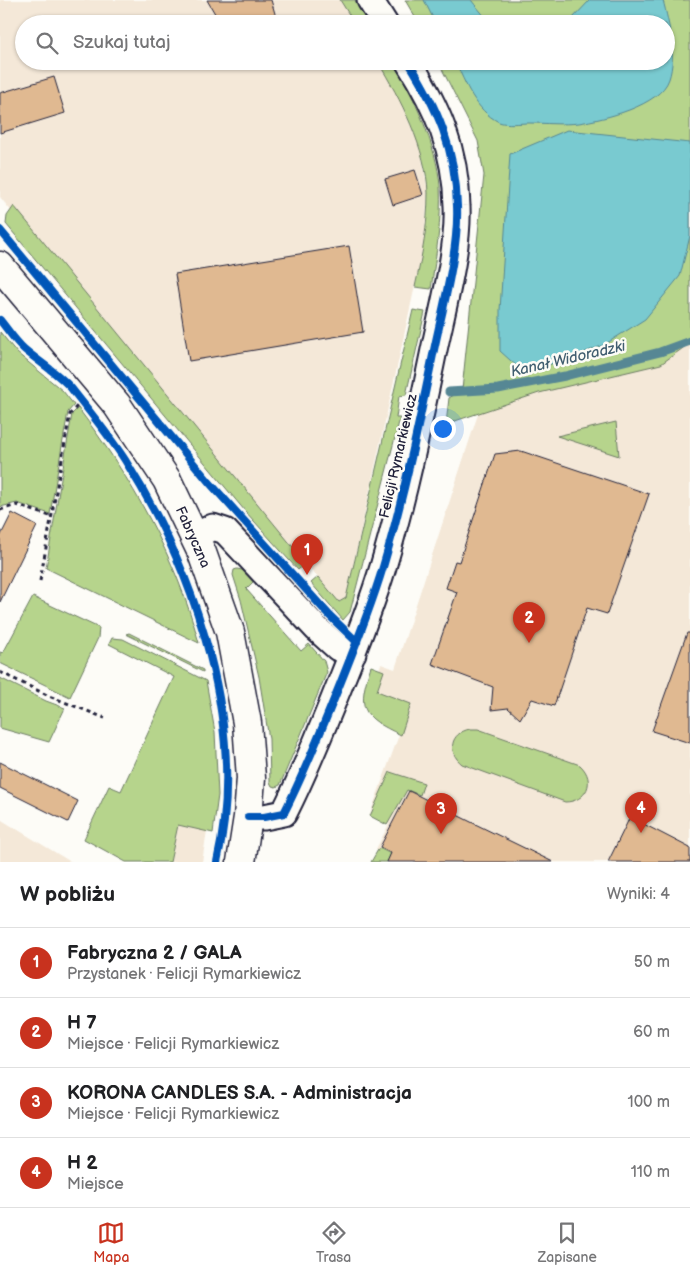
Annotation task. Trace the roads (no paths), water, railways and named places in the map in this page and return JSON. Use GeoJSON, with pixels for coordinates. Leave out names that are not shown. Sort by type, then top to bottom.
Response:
{"type":"FeatureCollection","features":[{"type":"Feature","properties":{"kind":"street"},"geometry":{"type":"LineString","coordinates":[[370,0],[379,15]]}},
{"type":"Feature","properties":{"kind":"street","name":"Felicji Rymarkiewicz"},"geometry":{"type":"LineString","coordinates":[[248,816],[264,818],[284,813],[353,653],[382,568],[396,517],[428,378],[447,286],[458,207],[449,146],[427,92],[414,70]]}},
{"type":"Feature","properties":{"kind":"street","name":"Fabryczna"},"geometry":{"type":"LineString","coordinates":[[0,266],[117,405],[167,480],[195,536],[220,602],[234,653],[247,723],[251,778],[248,816],[241,862]]}},
{"type":"Feature","properties":{"kind":"street"},"geometry":{"type":"LineString","coordinates":[[195,536],[213,527],[224,531],[317,629],[338,648],[353,653]]}},
{"type":"Feature","properties":{"kind":"water"},"geometry":{"type":"Polygon","coordinates":[[[424,0],[471,0],[484,15],[432,15],[424,0]]]}},
{"type":"Feature","properties":{"kind":"water"},"geometry":{"type":"Polygon","coordinates":[[[590,0],[663,0],[667,15],[576,15],[590,0]]]}},
{"type":"Feature","properties":{"kind":"water"},"geometry":{"type":"Polygon","coordinates":[[[459,70],[671,70],[664,88],[655,97],[643,104],[602,118],[567,124],[499,122],[484,111],[467,87],[459,70]]]}},
{"type":"Feature","properties":{"kind":"water"},"geometry":{"type":"Polygon","coordinates":[[[567,130],[690,143],[690,236],[680,276],[645,319],[604,345],[560,362],[521,370],[500,351],[500,310],[510,154],[567,130]]]}},
{"type":"Feature","properties":{"kind":"waterway","name":"Kanał Widoradzki"},"geometry":{"type":"LineString","coordinates":[[449,392],[498,389],[565,376],[660,352],[690,341]]}},
{"type":"Feature","properties":{"kind":"place","name":"Fabryczna 2 / GALA"},"geometry":{"type":"Point","coordinates":[307,575]}},
{"type":"Feature","properties":{"kind":"place","name":"H 7"},"geometry":{"type":"Point","coordinates":[529,643]}},
{"type":"Feature","properties":{"kind":"place","name":"H 2"},"geometry":{"type":"Point","coordinates":[641,833]}},
{"type":"Feature","properties":{"kind":"place","name":"KORONA CANDLES S.A. - Administracja"},"geometry":{"type":"Point","coordinates":[441,834]}}]}
